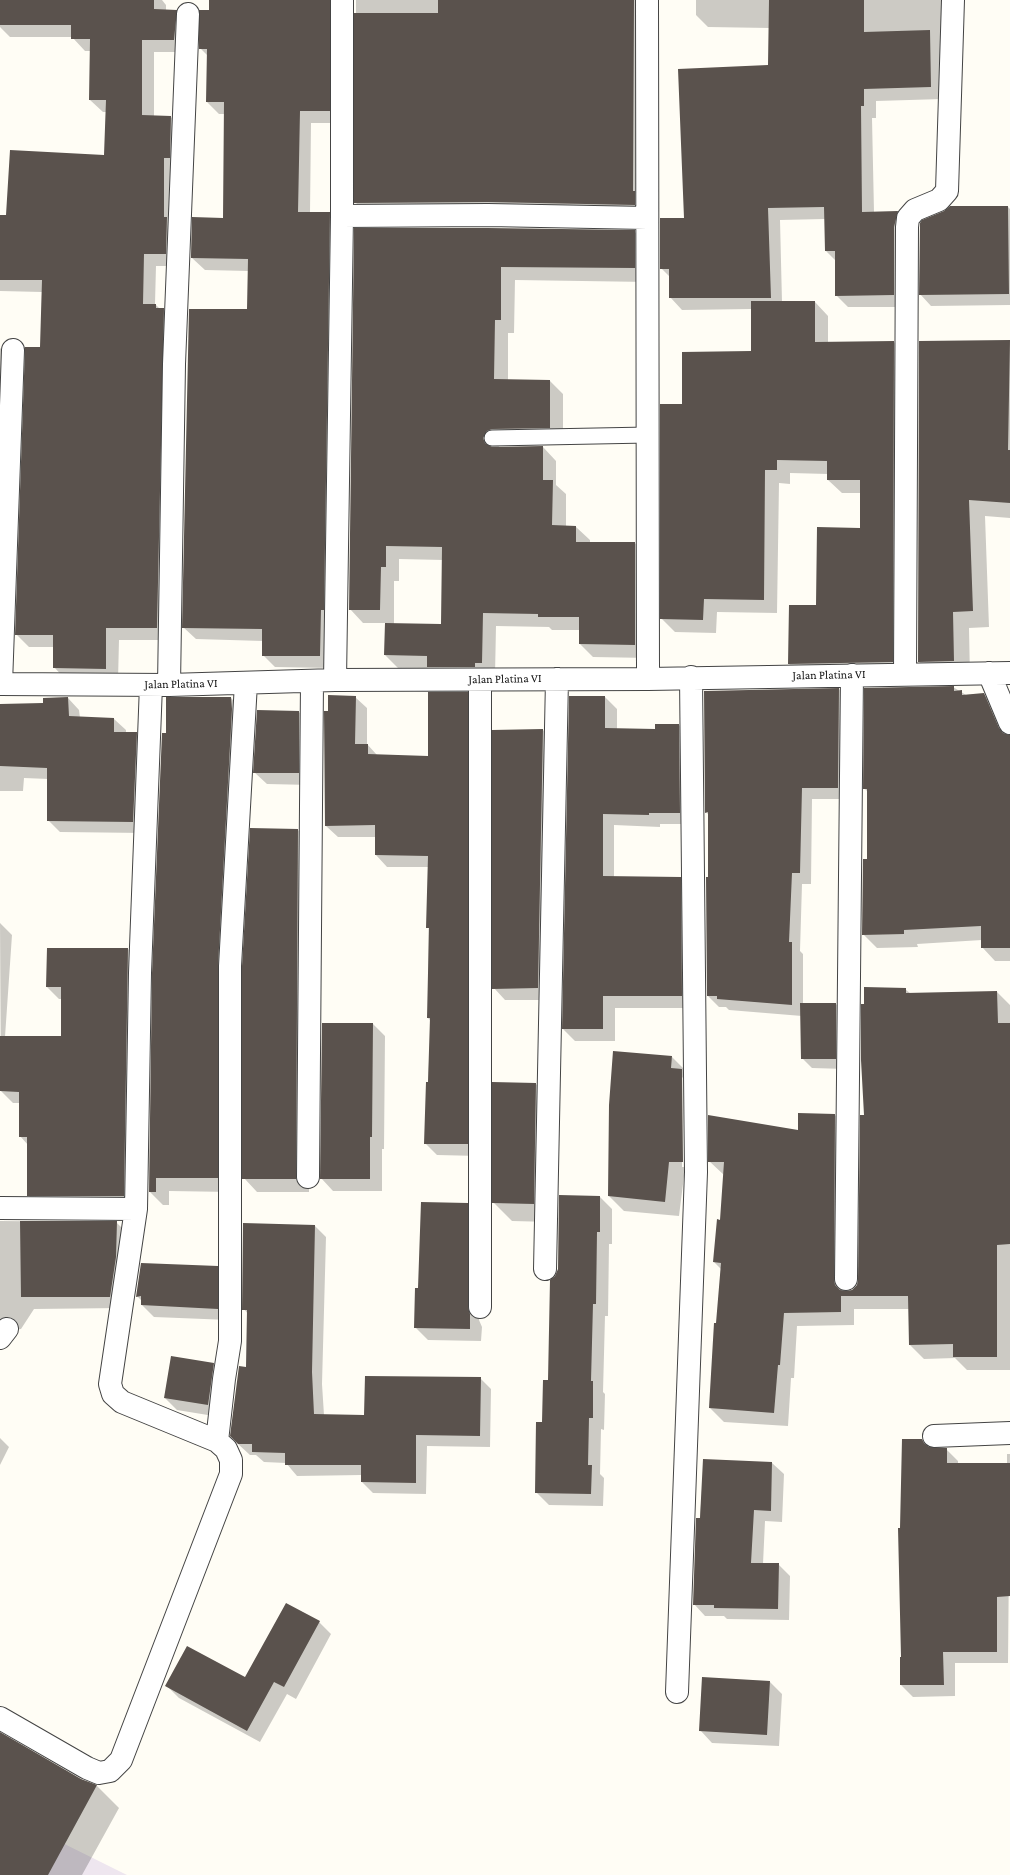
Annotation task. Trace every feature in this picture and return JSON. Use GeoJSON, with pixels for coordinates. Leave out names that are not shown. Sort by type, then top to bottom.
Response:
{"type":"FeatureCollection","features":[{"type":"Feature","properties":{"kind":"street"},"geometry":{"type":"LineString","coordinates":[[335,680],[342,216],[342,0]]}},
{"type":"Feature","properties":{"kind":"street"},"geometry":{"type":"LineString","coordinates":[[647,0],[648,679]]}},
{"type":"Feature","properties":{"kind":"street"},"geometry":{"type":"LineString","coordinates":[[905,674],[907,227],[908,218],[915,210],[939,200],[947,191],[953,0]]}},
{"type":"Feature","properties":{"kind":"street"},"geometry":{"type":"LineString","coordinates":[[0,1718],[86,1768],[99,1773],[110,1771],[121,1760],[231,1474],[231,1460],[226,1449],[217,1441],[122,1402],[113,1394],[110,1384],[136,1209],[140,973],[160,685],[188,14]]}},
{"type":"Feature","properties":{"kind":"street"},"geometry":{"type":"LineString","coordinates":[[342,216],[488,215],[647,218]]}},
{"type":"Feature","properties":{"kind":"street"},"geometry":{"type":"LineString","coordinates":[[1,684],[13,350]]}},
{"type":"Feature","properties":{"kind":"street"},"geometry":{"type":"LineString","coordinates":[[1000,673],[1010,723]]}},
{"type":"Feature","properties":{"kind":"street","name":"Jalan Platina VI"},"geometry":{"type":"LineString","coordinates":[[1,684],[160,685],[312,682],[335,680],[648,679],[691,677],[1000,673]]}},
{"type":"Feature","properties":{"kind":"street"},"geometry":{"type":"LineString","coordinates":[[846,1279],[852,675]]}},
{"type":"Feature","properties":{"kind":"street"},"geometry":{"type":"LineString","coordinates":[[677,1692],[696,1172],[691,677]]}},
{"type":"Feature","properties":{"kind":"street"},"geometry":{"type":"LineString","coordinates":[[544,1269],[557,679]]}},
{"type":"Feature","properties":{"kind":"street"},"geometry":{"type":"LineString","coordinates":[[480,680],[480,1307]]}},
{"type":"Feature","properties":{"kind":"street"},"geometry":{"type":"LineString","coordinates":[[308,1177],[312,682]]}},
{"type":"Feature","properties":{"kind":"street"},"geometry":{"type":"LineString","coordinates":[[217,1441],[230,1341],[230,966],[246,683]]}},
{"type":"Feature","properties":{"kind":"street"},"geometry":{"type":"LineString","coordinates":[[0,1208],[136,1209]]}},
{"type":"Feature","properties":{"kind":"street"},"geometry":{"type":"LineString","coordinates":[[934,1436],[1010,1433]]}},
{"type":"Feature","properties":{"kind":"lane"},"geometry":{"type":"LineString","coordinates":[[492,438],[648,435]]}},
{"type":"Feature","properties":{"kind":"shaded area"},"geometry":{"type":"Polygon","coordinates":[[[0,1812],[127,1875],[0,1875],[0,1812]]]}},
{"type":"Feature","properties":{"kind":"building"},"geometry":{"type":"Polygon","coordinates":[[[0,0],[154,0],[154,9],[177,10],[174,40],[142,40],[142,115],[171,116],[170,158],[164,158],[164,217],[167,217],[166,254],[144,254],[143,304],[156,304],[156,308],[164,308],[157,628],[106,628],[106,669],[53,668],[53,635],[15,635],[25,347],[40,347],[42,280],[0,280],[0,215],[6,215],[10,150],[104,155],[106,100],[89,100],[90,39],[71,39],[71,25],[0,25],[0,0]]]}},
{"type":"Feature","properties":{"kind":"building"},"geometry":{"type":"Polygon","coordinates":[[[209,0],[330,0],[330,111],[300,111],[298,212],[330,212],[324,610],[321,610],[320,656],[262,656],[262,629],[182,628],[189,309],[247,309],[248,259],[191,258],[192,217],[223,218],[224,102],[206,102],[207,49],[199,49],[199,10],[209,10],[209,0]]]}},
{"type":"Feature","properties":{"kind":"building"},"geometry":{"type":"Polygon","coordinates":[[[438,0],[634,0],[633,191],[635,191],[635,205],[488,202],[354,203],[354,13],[438,13],[438,0]]]}},
{"type":"Feature","properties":{"kind":"building"},"geometry":{"type":"Polygon","coordinates":[[[769,0],[864,0],[864,32],[930,30],[931,87],[864,89],[864,106],[861,106],[862,212],[898,211],[894,227],[894,295],[835,296],[835,251],[825,251],[824,207],[768,208],[771,298],[669,298],[669,269],[660,269],[660,218],[684,218],[678,69],[768,65],[769,0]]]}},
{"type":"Feature","properties":{"kind":"building"},"geometry":{"type":"Polygon","coordinates":[[[950,206],[1008,206],[1009,294],[919,295],[920,223],[922,220],[944,211],[950,206]]]}},
{"type":"Feature","properties":{"kind":"building"},"geometry":{"type":"Polygon","coordinates":[[[354,228],[635,230],[635,268],[501,267],[501,320],[495,320],[494,379],[550,380],[550,428],[492,429],[487,431],[483,438],[485,443],[492,447],[543,446],[543,480],[553,480],[552,525],[576,526],[576,542],[635,542],[635,645],[579,644],[579,617],[538,617],[538,614],[483,613],[482,663],[475,663],[475,667],[427,667],[427,656],[384,655],[385,623],[441,624],[442,547],[386,546],[386,567],[381,567],[380,610],[349,610],[354,228]]]}},
{"type":"Feature","properties":{"kind":"building"},"geometry":{"type":"Polygon","coordinates":[[[751,301],[815,301],[815,342],[894,341],[893,662],[788,664],[789,605],[816,605],[817,527],[860,528],[860,480],[827,480],[827,461],[777,460],[777,470],[765,470],[764,600],[704,599],[703,620],[660,619],[660,404],[682,404],[682,352],[751,351],[751,301]]]}},
{"type":"Feature","properties":{"kind":"building"},"geometry":{"type":"Polygon","coordinates":[[[1010,340],[1008,450],[1010,450],[1010,503],[969,500],[973,611],[953,612],[954,661],[918,662],[919,341],[1010,340]]]}},
{"type":"Feature","properties":{"kind":"building"},"geometry":{"type":"Polygon","coordinates":[[[954,686],[954,691],[962,690],[962,695],[984,693],[999,728],[1003,733],[1010,735],[1010,948],[981,948],[981,926],[904,930],[904,934],[862,935],[863,859],[867,859],[867,789],[863,789],[864,688],[954,686]]]}},
{"type":"Feature","properties":{"kind":"building"},"geometry":{"type":"Polygon","coordinates":[[[839,688],[838,788],[802,788],[800,873],[792,873],[789,942],[792,942],[792,1005],[717,999],[717,996],[707,996],[706,877],[708,877],[708,812],[705,813],[704,691],[839,688]]]}},
{"type":"Feature","properties":{"kind":"building"},"geometry":{"type":"Polygon","coordinates":[[[428,692],[468,692],[468,1144],[424,1144],[430,1018],[427,1018],[429,928],[426,928],[428,856],[375,855],[375,825],[325,826],[324,711],[328,711],[328,695],[356,696],[355,744],[368,744],[368,754],[428,756],[428,692]]]}},
{"type":"Feature","properties":{"kind":"building"},"geometry":{"type":"Polygon","coordinates":[[[569,696],[605,696],[605,728],[655,729],[655,724],[679,724],[680,813],[649,813],[649,815],[603,814],[603,876],[681,877],[682,996],[603,996],[603,1029],[562,1029],[569,696]]]}},
{"type":"Feature","properties":{"kind":"building"},"geometry":{"type":"Polygon","coordinates":[[[68,697],[69,716],[114,718],[114,732],[137,732],[133,822],[47,821],[47,768],[0,766],[0,704],[43,703],[43,698],[68,697]]]}},
{"type":"Feature","properties":{"kind":"building"},"geometry":{"type":"Polygon","coordinates":[[[166,697],[231,697],[232,709],[218,966],[218,1178],[156,1178],[156,1192],[149,1192],[152,973],[162,733],[166,733],[166,697]]]}},
{"type":"Feature","properties":{"kind":"building"},"geometry":{"type":"Polygon","coordinates":[[[257,710],[299,711],[299,773],[253,773],[257,710]]]}},
{"type":"Feature","properties":{"kind":"building"},"geometry":{"type":"Polygon","coordinates":[[[543,729],[538,988],[492,989],[492,730],[543,729]]]}},
{"type":"Feature","properties":{"kind":"building"},"geometry":{"type":"Polygon","coordinates":[[[250,828],[298,829],[296,1179],[242,1179],[242,966],[250,828]]]}},
{"type":"Feature","properties":{"kind":"building"},"geometry":{"type":"Polygon","coordinates":[[[47,948],[128,948],[124,1196],[27,1196],[27,1137],[19,1137],[19,1092],[0,1091],[0,1036],[61,1036],[61,987],[46,987],[47,948]]]}},
{"type":"Feature","properties":{"kind":"building"},"geometry":{"type":"Polygon","coordinates":[[[864,987],[906,988],[906,993],[997,991],[998,1023],[1010,1023],[1010,1244],[997,1245],[997,1357],[953,1357],[953,1344],[909,1345],[908,1296],[841,1296],[841,1312],[784,1313],[774,1413],[709,1408],[714,1323],[716,1323],[721,1263],[713,1262],[717,1219],[720,1220],[724,1162],[708,1162],[708,1115],[798,1130],[798,1113],[835,1114],[834,1279],[835,1285],[840,1290],[852,1290],[857,1285],[858,1279],[860,1115],[864,1115],[861,1060],[861,1004],[864,1004],[864,987]]]}},
{"type":"Feature","properties":{"kind":"building"},"geometry":{"type":"Polygon","coordinates":[[[800,1003],[836,1003],[836,1059],[801,1059],[800,1003]]]}},
{"type":"Feature","properties":{"kind":"building"},"geometry":{"type":"Polygon","coordinates":[[[322,1023],[373,1023],[370,1179],[320,1179],[322,1023]]]}},
{"type":"Feature","properties":{"kind":"building"},"geometry":{"type":"Polygon","coordinates":[[[613,1051],[672,1056],[671,1068],[682,1069],[683,1162],[669,1162],[665,1202],[608,1196],[609,1105],[613,1051]]]}},
{"type":"Feature","properties":{"kind":"building"},"geometry":{"type":"Polygon","coordinates":[[[492,1082],[536,1083],[534,1204],[492,1203],[492,1082]]]}},
{"type":"Feature","properties":{"kind":"building"},"geometry":{"type":"Polygon","coordinates":[[[559,1195],[600,1196],[600,1232],[597,1232],[596,1304],[593,1304],[591,1381],[593,1381],[593,1418],[589,1418],[588,1465],[592,1465],[591,1494],[535,1493],[536,1422],[542,1422],[543,1380],[548,1380],[550,1280],[555,1276],[558,1269],[559,1195]]]}},
{"type":"Feature","properties":{"kind":"building"},"geometry":{"type":"Polygon","coordinates":[[[421,1202],[468,1203],[468,1307],[470,1314],[470,1329],[414,1328],[415,1288],[418,1288],[421,1202]]]}},
{"type":"Feature","properties":{"kind":"building"},"geometry":{"type":"Polygon","coordinates":[[[20,1221],[117,1221],[116,1257],[110,1297],[21,1297],[20,1221]]]}},
{"type":"Feature","properties":{"kind":"building"},"geometry":{"type":"Polygon","coordinates":[[[243,1223],[315,1225],[312,1372],[314,1414],[364,1415],[365,1376],[481,1377],[480,1436],[416,1435],[416,1483],[361,1482],[361,1465],[285,1465],[285,1453],[252,1452],[252,1444],[238,1444],[230,1436],[239,1366],[246,1367],[247,1310],[242,1310],[243,1223]]]}},
{"type":"Feature","properties":{"kind":"building"},"geometry":{"type":"Polygon","coordinates":[[[141,1263],[218,1266],[218,1309],[141,1305],[141,1296],[136,1297],[141,1263]]]}},
{"type":"Feature","properties":{"kind":"building"},"geometry":{"type":"Polygon","coordinates":[[[171,1356],[214,1363],[208,1405],[164,1398],[171,1356]]]}},
{"type":"Feature","properties":{"kind":"building"},"geometry":{"type":"Polygon","coordinates":[[[902,1439],[922,1439],[929,1447],[947,1448],[947,1463],[1010,1463],[1010,1596],[997,1597],[997,1652],[943,1652],[944,1685],[900,1685],[901,1657],[898,1528],[900,1528],[902,1439]]]}},
{"type":"Feature","properties":{"kind":"building"},"geometry":{"type":"Polygon","coordinates":[[[703,1459],[772,1462],[771,1511],[754,1510],[751,1563],[779,1563],[778,1609],[714,1608],[714,1605],[693,1605],[696,1518],[700,1518],[703,1459]]]}},
{"type":"Feature","properties":{"kind":"building"},"geometry":{"type":"Polygon","coordinates":[[[286,1603],[320,1621],[284,1687],[274,1682],[247,1731],[165,1686],[187,1646],[245,1677],[286,1603]]]}},
{"type":"Feature","properties":{"kind":"building"},"geometry":{"type":"Polygon","coordinates":[[[702,1677],[770,1681],[767,1735],[699,1731],[702,1677]]]}},
{"type":"Feature","properties":{"kind":"building"},"geometry":{"type":"Polygon","coordinates":[[[0,1732],[81,1779],[97,1785],[48,1875],[0,1875],[0,1732]]]}}]}
